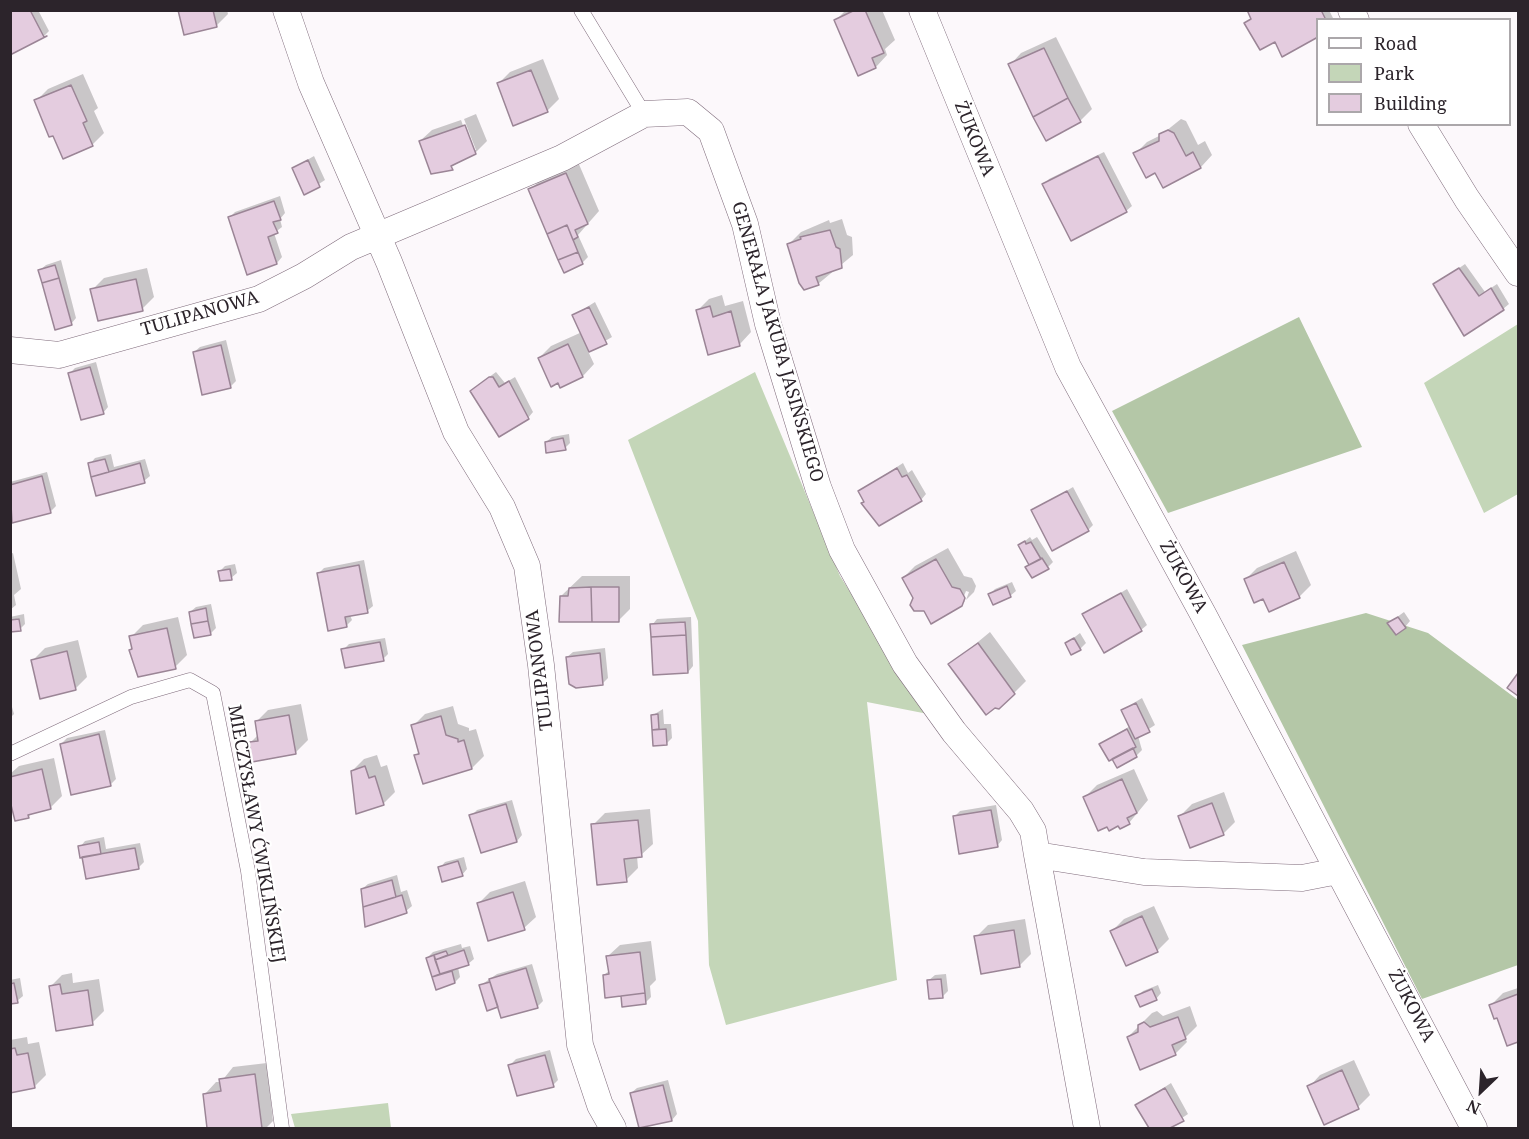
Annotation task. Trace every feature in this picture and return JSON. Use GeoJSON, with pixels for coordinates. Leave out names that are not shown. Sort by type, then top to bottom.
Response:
{"type":"FeatureCollection","features":[{"type":"Feature","properties":{"kind":"street","name":"TULIPANOWA"},"geometry":{"type":"LineString","coordinates":[[286,10],[311,83],[378,236],[456,432],[502,507],[527,566],[541,666],[580,1045],[600,1105],[613,1128]]}},
{"type":"Feature","properties":{"kind":"street","name":"ŻUKOWA"},"geometry":{"type":"LineString","coordinates":[[922,10],[1068,368],[1203,614],[1338,871],[1416,1013],[1474,1128]]}},
{"type":"Feature","properties":{"kind":"street","name":"GENERAŁA JAKUBA JASIŃSKIEGO"},"geometry":{"type":"LineString","coordinates":[[378,236],[562,158],[644,114],[688,112],[711,131],[745,224],[768,324],[818,487],[842,550],[905,664],[954,732],[1021,811],[1033,831],[1087,1128]]}},
{"type":"Feature","properties":{"kind":"street"},"geometry":{"type":"LineString","coordinates":[[1422,126],[1467,199],[1518,273]]}},
{"type":"Feature","properties":{"kind":"street","name":"TULIPANOWA"},"geometry":{"type":"LineString","coordinates":[[10,350],[59,355],[259,299],[304,276],[351,247],[378,236]]}},
{"type":"Feature","properties":{"kind":"street"},"geometry":{"type":"LineString","coordinates":[[1037,855],[1144,872],[1302,878],[1338,871]]}},
{"type":"Feature","properties":{"kind":"lane"},"geometry":{"type":"LineString","coordinates":[[581,10],[644,114]]}},
{"type":"Feature","properties":{"kind":"lane","name":"MIECZYSŁAWY ĆWIKLIŃSKIEJ"},"geometry":{"type":"LineString","coordinates":[[10,754],[131,697],[190,680],[213,693],[248,871],[282,1128]]}},
{"type":"Feature","properties":{"kind":"green space"},"geometry":{"type":"Polygon","coordinates":[[[1299,317],[1362,447],[1168,513],[1112,411],[1299,317]]]}},
{"type":"Feature","properties":{"kind":"green space"},"geometry":{"type":"Polygon","coordinates":[[[1518,324],[1518,494],[1484,513],[1424,383],[1518,324]]]}},
{"type":"Feature","properties":{"kind":"green space"},"geometry":{"type":"Polygon","coordinates":[[[755,372],[840,576],[928,714],[867,702],[897,980],[726,1025],[709,965],[698,621],[628,440],[755,372]]]}},
{"type":"Feature","properties":{"kind":"green space"},"geometry":{"type":"Polygon","coordinates":[[[1366,613],[1428,633],[1518,700],[1518,965],[1422,999],[1242,645],[1366,613]]]}},
{"type":"Feature","properties":{"kind":"green space"},"geometry":{"type":"Polygon","coordinates":[[[388,1103],[391,1128],[295,1128],[291,1114],[388,1103]]]}},
{"type":"Feature","properties":{"kind":"building"},"geometry":{"type":"Polygon","coordinates":[[[10,10],[30,10],[44,37],[47,36],[10,55],[10,10]]]}},
{"type":"Feature","properties":{"kind":"building"},"geometry":{"type":"Polygon","coordinates":[[[178,10],[213,10],[217,27],[184,35],[178,10]]]}},
{"type":"Feature","properties":{"kind":"building"},"geometry":{"type":"Polygon","coordinates":[[[855,10],[865,10],[884,53],[872,58],[876,68],[858,76],[834,20],[855,10]]]}},
{"type":"Feature","properties":{"kind":"building"},"geometry":{"type":"Polygon","coordinates":[[[1247,10],[1321,10],[1325,18],[1316,18],[1316,38],[1282,57],[1275,42],[1260,50],[1244,23],[1251,19],[1247,10]]]}},
{"type":"Feature","properties":{"kind":"building"},"geometry":{"type":"Polygon","coordinates":[[[1044,48],[1068,98],[1033,117],[1008,64],[1044,48]]]}},
{"type":"Feature","properties":{"kind":"building"},"geometry":{"type":"Polygon","coordinates":[[[531,70],[548,112],[513,126],[497,83],[531,70]]]}},
{"type":"Feature","properties":{"kind":"building"},"geometry":{"type":"Polygon","coordinates":[[[71,85],[87,121],[83,123],[93,146],[63,159],[53,136],[49,137],[34,100],[71,85]]]}},
{"type":"Feature","properties":{"kind":"building"},"geometry":{"type":"Polygon","coordinates":[[[1068,98],[1081,122],[1046,141],[1033,117],[1068,98]]]}},
{"type":"Feature","properties":{"kind":"building"},"geometry":{"type":"Polygon","coordinates":[[[465,125],[476,154],[451,166],[453,170],[431,174],[419,141],[465,125]]]}},
{"type":"Feature","properties":{"kind":"building"},"geometry":{"type":"Polygon","coordinates":[[[1168,130],[1174,133],[1186,156],[1193,152],[1201,168],[1163,188],[1155,173],[1146,178],[1133,153],[1159,141],[1159,134],[1168,130]]]}},
{"type":"Feature","properties":{"kind":"building"},"geometry":{"type":"Polygon","coordinates":[[[1098,156],[1127,212],[1071,241],[1042,184],[1098,156]]]}},
{"type":"Feature","properties":{"kind":"building"},"geometry":{"type":"Polygon","coordinates":[[[308,160],[320,187],[304,195],[292,168],[308,160]]]}},
{"type":"Feature","properties":{"kind":"building"},"geometry":{"type":"Polygon","coordinates":[[[566,173],[588,224],[575,230],[578,237],[573,240],[567,225],[547,234],[528,189],[566,173]]]}},
{"type":"Feature","properties":{"kind":"building"},"geometry":{"type":"Polygon","coordinates":[[[274,201],[281,220],[273,222],[278,233],[268,237],[277,264],[247,275],[228,217],[274,201]]]}},
{"type":"Feature","properties":{"kind":"building"},"geometry":{"type":"Polygon","coordinates":[[[567,225],[578,252],[558,260],[547,234],[567,225]]]}},
{"type":"Feature","properties":{"kind":"building"},"geometry":{"type":"Polygon","coordinates":[[[830,230],[836,247],[840,249],[842,268],[816,277],[819,285],[804,290],[799,283],[787,244],[801,239],[800,237],[830,230]]]}},
{"type":"Feature","properties":{"kind":"building"},"geometry":{"type":"Polygon","coordinates":[[[578,252],[583,264],[564,273],[558,260],[578,252]]]}},
{"type":"Feature","properties":{"kind":"building"},"geometry":{"type":"Polygon","coordinates":[[[55,265],[59,278],[42,283],[38,270],[55,265]]]}},
{"type":"Feature","properties":{"kind":"building"},"geometry":{"type":"Polygon","coordinates":[[[1459,268],[1479,296],[1491,288],[1504,310],[1464,336],[1433,284],[1459,268]]]}},
{"type":"Feature","properties":{"kind":"building"},"geometry":{"type":"Polygon","coordinates":[[[59,278],[72,325],[55,330],[42,283],[59,278]]]}},
{"type":"Feature","properties":{"kind":"building"},"geometry":{"type":"Polygon","coordinates":[[[136,279],[143,311],[98,321],[90,289],[136,279]]]}},
{"type":"Feature","properties":{"kind":"building"},"geometry":{"type":"Polygon","coordinates":[[[710,306],[713,317],[731,311],[740,346],[708,355],[696,310],[710,306]]]}},
{"type":"Feature","properties":{"kind":"building"},"geometry":{"type":"Polygon","coordinates":[[[589,307],[607,344],[589,352],[572,315],[589,307]]]}},
{"type":"Feature","properties":{"kind":"building"},"geometry":{"type":"Polygon","coordinates":[[[568,344],[583,377],[560,388],[558,383],[551,387],[538,358],[568,344]]]}},
{"type":"Feature","properties":{"kind":"building"},"geometry":{"type":"Polygon","coordinates":[[[221,345],[231,388],[202,395],[193,352],[221,345]]]}},
{"type":"Feature","properties":{"kind":"building"},"geometry":{"type":"Polygon","coordinates":[[[90,367],[104,414],[81,420],[68,373],[90,367]]]}},
{"type":"Feature","properties":{"kind":"building"},"geometry":{"type":"Polygon","coordinates":[[[489,377],[493,377],[499,387],[509,381],[529,419],[499,437],[470,391],[489,377]]]}},
{"type":"Feature","properties":{"kind":"building"},"geometry":{"type":"Polygon","coordinates":[[[563,438],[566,450],[546,453],[545,442],[563,438]]]}},
{"type":"Feature","properties":{"kind":"building"},"geometry":{"type":"Polygon","coordinates":[[[105,459],[109,472],[91,477],[88,463],[105,459]]]}},
{"type":"Feature","properties":{"kind":"building"},"geometry":{"type":"Polygon","coordinates":[[[140,463],[145,483],[96,496],[91,477],[140,463]]]}},
{"type":"Feature","properties":{"kind":"building"},"geometry":{"type":"Polygon","coordinates":[[[897,468],[902,477],[907,475],[922,501],[879,526],[861,503],[864,502],[858,491],[897,468]]]}},
{"type":"Feature","properties":{"kind":"building"},"geometry":{"type":"Polygon","coordinates":[[[42,476],[51,513],[12,523],[10,485],[42,476]]]}},
{"type":"Feature","properties":{"kind":"building"},"geometry":{"type":"Polygon","coordinates":[[[1067,491],[1089,531],[1052,551],[1031,510],[1067,491]]]}},
{"type":"Feature","properties":{"kind":"building"},"geometry":{"type":"Polygon","coordinates":[[[1025,541],[1026,544],[1031,542],[1041,559],[1029,565],[1018,545],[1025,541]]]}},
{"type":"Feature","properties":{"kind":"building"},"geometry":{"type":"Polygon","coordinates":[[[1042,558],[1049,569],[1032,578],[1025,567],[1042,558]]]}},
{"type":"Feature","properties":{"kind":"building"},"geometry":{"type":"Polygon","coordinates":[[[936,559],[952,587],[960,589],[965,598],[962,606],[931,624],[924,611],[914,611],[910,605],[913,598],[902,578],[936,559]]]}},
{"type":"Feature","properties":{"kind":"building"},"geometry":{"type":"Polygon","coordinates":[[[1284,562],[1300,598],[1269,612],[1263,599],[1254,603],[1244,579],[1284,562]]]}},
{"type":"Feature","properties":{"kind":"building"},"geometry":{"type":"Polygon","coordinates":[[[359,565],[368,613],[345,617],[347,627],[328,631],[317,573],[359,565]]]}},
{"type":"Feature","properties":{"kind":"building"},"geometry":{"type":"Polygon","coordinates":[[[230,569],[232,580],[220,581],[218,571],[230,569]]]}},
{"type":"Feature","properties":{"kind":"building"},"geometry":{"type":"Polygon","coordinates":[[[1007,586],[1011,597],[993,605],[988,594],[1007,586]]]}},
{"type":"Feature","properties":{"kind":"building"},"geometry":{"type":"Polygon","coordinates":[[[591,587],[592,622],[559,622],[560,596],[568,596],[569,588],[591,587]]]}},
{"type":"Feature","properties":{"kind":"building"},"geometry":{"type":"Polygon","coordinates":[[[591,587],[619,587],[619,622],[592,622],[591,587]]]}},
{"type":"Feature","properties":{"kind":"building"},"geometry":{"type":"Polygon","coordinates":[[[1121,593],[1142,631],[1104,653],[1082,614],[1121,593]]]}},
{"type":"Feature","properties":{"kind":"building"},"geometry":{"type":"Polygon","coordinates":[[[206,608],[208,621],[191,624],[189,612],[206,608]]]}},
{"type":"Feature","properties":{"kind":"building"},"geometry":{"type":"Polygon","coordinates":[[[1398,617],[1406,628],[1396,635],[1387,623],[1398,617]]]}},
{"type":"Feature","properties":{"kind":"building"},"geometry":{"type":"Polygon","coordinates":[[[19,619],[21,631],[10,632],[10,620],[19,619]]]}},
{"type":"Feature","properties":{"kind":"building"},"geometry":{"type":"Polygon","coordinates":[[[208,621],[211,635],[194,638],[191,624],[208,621]]]}},
{"type":"Feature","properties":{"kind":"building"},"geometry":{"type":"Polygon","coordinates":[[[685,622],[686,635],[651,637],[650,624],[685,622]]]}},
{"type":"Feature","properties":{"kind":"building"},"geometry":{"type":"Polygon","coordinates":[[[167,628],[176,669],[138,677],[129,650],[132,649],[129,636],[167,628]]]}},
{"type":"Feature","properties":{"kind":"building"},"geometry":{"type":"Polygon","coordinates":[[[686,635],[688,673],[653,675],[651,637],[686,635]]]}},
{"type":"Feature","properties":{"kind":"building"},"geometry":{"type":"Polygon","coordinates":[[[1074,638],[1081,650],[1071,655],[1065,643],[1074,638]]]}},
{"type":"Feature","properties":{"kind":"building"},"geometry":{"type":"Polygon","coordinates":[[[380,642],[384,661],[345,668],[341,649],[380,642]]]}},
{"type":"Feature","properties":{"kind":"building"},"geometry":{"type":"Polygon","coordinates":[[[978,643],[1015,694],[999,709],[995,708],[986,715],[948,664],[978,643]]]}},
{"type":"Feature","properties":{"kind":"building"},"geometry":{"type":"Polygon","coordinates":[[[67,651],[76,690],[40,699],[31,660],[67,651]]]}},
{"type":"Feature","properties":{"kind":"building"},"geometry":{"type":"Polygon","coordinates":[[[600,653],[603,685],[576,688],[569,684],[566,657],[600,653]]]}},
{"type":"Feature","properties":{"kind":"building"},"geometry":{"type":"Polygon","coordinates":[[[1518,673],[1518,696],[1507,688],[1518,673]]]}},
{"type":"Feature","properties":{"kind":"building"},"geometry":{"type":"Polygon","coordinates":[[[1136,703],[1150,732],[1135,739],[1121,710],[1136,703]]]}},
{"type":"Feature","properties":{"kind":"building"},"geometry":{"type":"Polygon","coordinates":[[[658,714],[659,729],[652,730],[651,715],[658,714]]]}},
{"type":"Feature","properties":{"kind":"building"},"geometry":{"type":"Polygon","coordinates":[[[289,715],[296,754],[252,762],[249,742],[258,741],[255,721],[289,715]]]}},
{"type":"Feature","properties":{"kind":"building"},"geometry":{"type":"Polygon","coordinates":[[[441,716],[446,735],[458,739],[458,742],[464,740],[472,769],[423,784],[414,755],[419,754],[411,725],[441,716]]]}},
{"type":"Feature","properties":{"kind":"building"},"geometry":{"type":"Polygon","coordinates":[[[666,729],[667,745],[653,746],[652,730],[666,729]]]}},
{"type":"Feature","properties":{"kind":"building"},"geometry":{"type":"Polygon","coordinates":[[[1127,729],[1136,747],[1109,761],[1099,744],[1127,729]]]}},
{"type":"Feature","properties":{"kind":"building"},"geometry":{"type":"Polygon","coordinates":[[[99,734],[111,786],[71,795],[60,744],[99,734]]]}},
{"type":"Feature","properties":{"kind":"building"},"geometry":{"type":"Polygon","coordinates":[[[1133,748],[1137,757],[1117,768],[1112,759],[1133,748]]]}},
{"type":"Feature","properties":{"kind":"building"},"geometry":{"type":"Polygon","coordinates":[[[365,766],[369,778],[375,776],[384,805],[356,814],[351,771],[365,766]]]}},
{"type":"Feature","properties":{"kind":"building"},"geometry":{"type":"Polygon","coordinates":[[[42,769],[51,809],[15,821],[10,801],[10,777],[42,769]]]}},
{"type":"Feature","properties":{"kind":"building"},"geometry":{"type":"Polygon","coordinates":[[[1122,779],[1137,813],[1127,818],[1130,824],[1120,829],[1118,826],[1109,831],[1107,827],[1098,831],[1083,797],[1122,779]]]}},
{"type":"Feature","properties":{"kind":"building"},"geometry":{"type":"Polygon","coordinates":[[[1212,803],[1224,835],[1190,848],[1178,816],[1212,803]]]}},
{"type":"Feature","properties":{"kind":"building"},"geometry":{"type":"Polygon","coordinates":[[[506,804],[517,842],[481,853],[469,815],[506,804]]]}},
{"type":"Feature","properties":{"kind":"building"},"geometry":{"type":"Polygon","coordinates":[[[991,810],[998,847],[959,854],[953,816],[991,810]]]}},
{"type":"Feature","properties":{"kind":"building"},"geometry":{"type":"Polygon","coordinates":[[[638,820],[642,857],[624,859],[627,882],[597,885],[591,824],[638,820]]]}},
{"type":"Feature","properties":{"kind":"building"},"geometry":{"type":"Polygon","coordinates":[[[99,842],[101,854],[80,858],[78,846],[99,842]]]}},
{"type":"Feature","properties":{"kind":"building"},"geometry":{"type":"Polygon","coordinates":[[[135,848],[139,869],[86,879],[82,857],[135,848]]]}},
{"type":"Feature","properties":{"kind":"building"},"geometry":{"type":"Polygon","coordinates":[[[458,861],[463,876],[442,882],[438,867],[458,861]]]}},
{"type":"Feature","properties":{"kind":"building"},"geometry":{"type":"Polygon","coordinates":[[[392,880],[396,897],[363,907],[361,889],[392,880]]]}},
{"type":"Feature","properties":{"kind":"building"},"geometry":{"type":"Polygon","coordinates":[[[513,892],[525,930],[488,941],[477,903],[513,892]]]}},
{"type":"Feature","properties":{"kind":"building"},"geometry":{"type":"Polygon","coordinates":[[[402,895],[407,913],[365,927],[363,907],[402,895]]]}},
{"type":"Feature","properties":{"kind":"building"},"geometry":{"type":"Polygon","coordinates":[[[1142,916],[1158,952],[1126,966],[1110,931],[1142,916]]]}},
{"type":"Feature","properties":{"kind":"building"},"geometry":{"type":"Polygon","coordinates":[[[1014,930],[1020,967],[981,974],[974,936],[1014,930]]]}},
{"type":"Feature","properties":{"kind":"building"},"geometry":{"type":"Polygon","coordinates":[[[464,950],[469,965],[440,974],[435,960],[464,950]]]}},
{"type":"Feature","properties":{"kind":"building"},"geometry":{"type":"Polygon","coordinates":[[[446,951],[448,955],[435,960],[434,955],[446,951]]]}},
{"type":"Feature","properties":{"kind":"building"},"geometry":{"type":"Polygon","coordinates":[[[640,952],[645,993],[605,998],[603,975],[609,974],[606,956],[640,952]]]}},
{"type":"Feature","properties":{"kind":"building"},"geometry":{"type":"Polygon","coordinates":[[[434,955],[440,974],[432,977],[426,958],[434,955]]]}},
{"type":"Feature","properties":{"kind":"building"},"geometry":{"type":"Polygon","coordinates":[[[526,968],[538,1008],[501,1018],[489,979],[526,968]]]}},
{"type":"Feature","properties":{"kind":"building"},"geometry":{"type":"Polygon","coordinates":[[[452,971],[455,983],[436,990],[432,977],[452,971]]]}},
{"type":"Feature","properties":{"kind":"building"},"geometry":{"type":"Polygon","coordinates":[[[941,979],[943,998],[929,999],[927,980],[941,979]]]}},
{"type":"Feature","properties":{"kind":"building"},"geometry":{"type":"Polygon","coordinates":[[[490,982],[498,1007],[487,1011],[479,985],[490,982]]]}},
{"type":"Feature","properties":{"kind":"building"},"geometry":{"type":"Polygon","coordinates":[[[14,983],[18,1003],[10,1004],[10,984],[14,983]]]}},
{"type":"Feature","properties":{"kind":"building"},"geometry":{"type":"Polygon","coordinates":[[[60,984],[62,994],[88,990],[93,1025],[56,1031],[49,986],[60,984]]]}},
{"type":"Feature","properties":{"kind":"building"},"geometry":{"type":"Polygon","coordinates":[[[1152,989],[1157,1000],[1140,1007],[1135,996],[1152,989]]]}},
{"type":"Feature","properties":{"kind":"building"},"geometry":{"type":"Polygon","coordinates":[[[645,993],[646,1004],[622,1007],[621,996],[645,993]]]}},
{"type":"Feature","properties":{"kind":"building"},"geometry":{"type":"Polygon","coordinates":[[[1518,994],[1518,1042],[1507,1046],[1497,1018],[1494,1019],[1489,1005],[1518,994]]]}},
{"type":"Feature","properties":{"kind":"building"},"geometry":{"type":"Polygon","coordinates":[[[1178,1017],[1186,1039],[1172,1045],[1176,1055],[1140,1070],[1127,1037],[1138,1032],[1138,1025],[1144,1022],[1150,1027],[1178,1017]]]}},
{"type":"Feature","properties":{"kind":"building"},"geometry":{"type":"Polygon","coordinates":[[[15,1048],[17,1055],[28,1053],[35,1088],[10,1093],[10,1049],[15,1048]]]}},
{"type":"Feature","properties":{"kind":"building"},"geometry":{"type":"Polygon","coordinates":[[[545,1055],[554,1087],[517,1096],[508,1065],[545,1055]]]}},
{"type":"Feature","properties":{"kind":"building"},"geometry":{"type":"Polygon","coordinates":[[[1342,1070],[1359,1109],[1324,1125],[1307,1086],[1342,1070]]]}},
{"type":"Feature","properties":{"kind":"building"},"geometry":{"type":"Polygon","coordinates":[[[255,1074],[262,1128],[207,1128],[203,1094],[221,1091],[219,1079],[255,1074]]]}},
{"type":"Feature","properties":{"kind":"building"},"geometry":{"type":"Polygon","coordinates":[[[663,1085],[672,1121],[639,1128],[630,1093],[663,1085]]]}},
{"type":"Feature","properties":{"kind":"building"},"geometry":{"type":"Polygon","coordinates":[[[1165,1088],[1184,1121],[1170,1128],[1149,1128],[1135,1105],[1165,1088]]]}}]}
